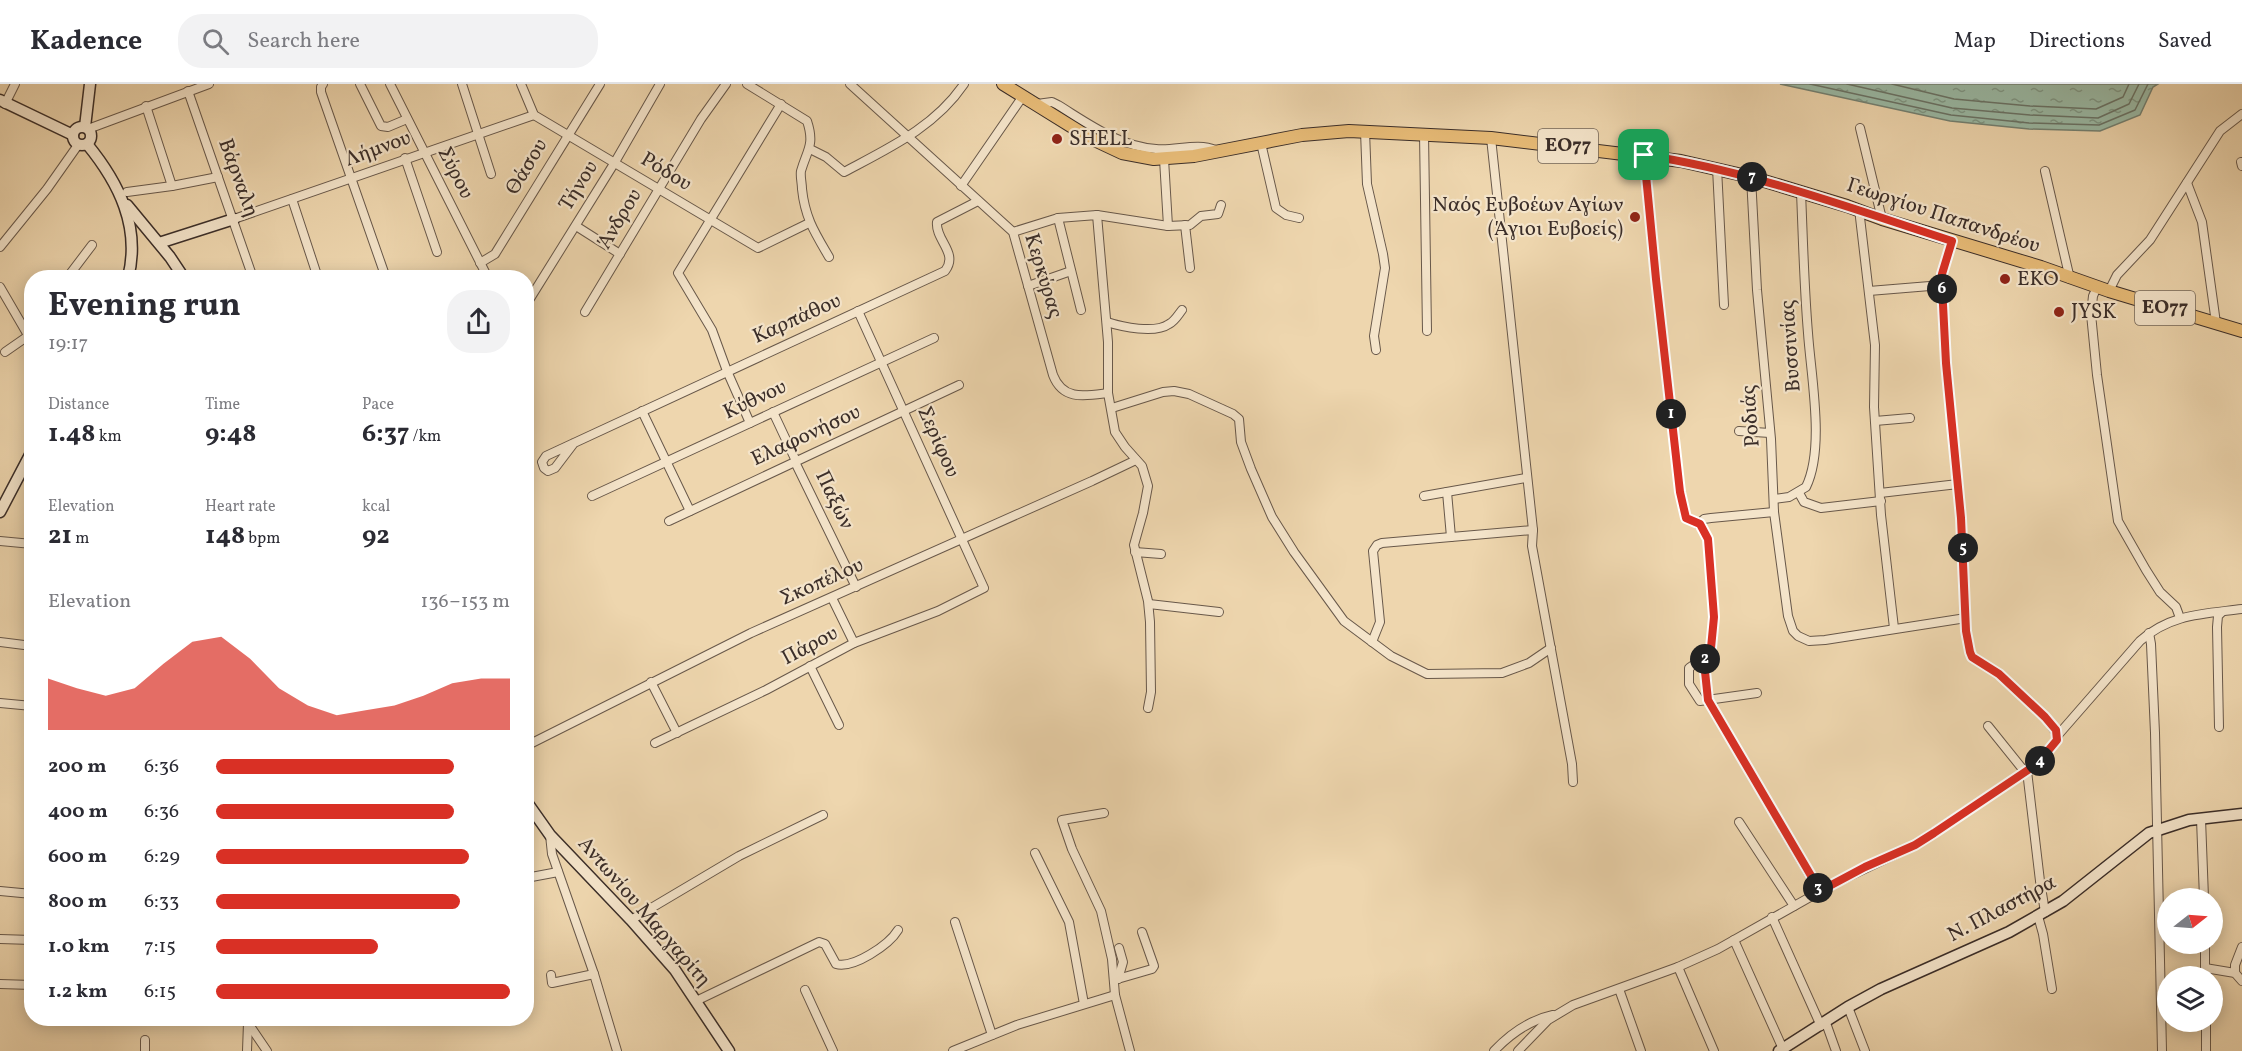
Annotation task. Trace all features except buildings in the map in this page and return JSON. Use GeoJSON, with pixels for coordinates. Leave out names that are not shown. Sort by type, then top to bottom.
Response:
{"type":"FeatureCollection","features":[{"type":"Feature","properties":{"kind":"main road","name":"Γεωργίου Παπανδρέου"},"geometry":{"type":"LineString","coordinates":[[1003,84],[1107,147],[1122,153],[1164,159],[1322,132],[1365,131],[1491,138],[1644,155],[1716,168],[1859,209],[1882,219],[2023,261],[2070,279],[2242,331]]}},
{"type":"Feature","properties":{"kind":"street"},"geometry":{"type":"LineString","coordinates":[[15,84],[2,102],[79,142],[102,162],[144,227],[178,270]]}},
{"type":"Feature","properties":{"kind":"street"},"geometry":{"type":"LineString","coordinates":[[0,247],[47,189],[79,142],[92,137],[86,128],[90,84]]}},
{"type":"Feature","properties":{"kind":"street"},"geometry":{"type":"LineString","coordinates":[[79,142],[75,129],[86,128],[209,84]]}},
{"type":"Feature","properties":{"kind":"street"},"geometry":{"type":"LineString","coordinates":[[324,84],[321,92],[383,270]]}},
{"type":"Feature","properties":{"kind":"street"},"geometry":{"type":"LineString","coordinates":[[360,84],[381,126],[388,127],[407,120]]}},
{"type":"Feature","properties":{"kind":"street","name":"Σύρου"},"geometry":{"type":"LineString","coordinates":[[390,84],[484,270]]}},
{"type":"Feature","properties":{"kind":"street"},"geometry":{"type":"LineString","coordinates":[[462,84],[491,174]]}},
{"type":"Feature","properties":{"kind":"street"},"geometry":{"type":"LineString","coordinates":[[521,84],[534,115]]}},
{"type":"Feature","properties":{"kind":"street","name":"Θάσου"},"geometry":{"type":"LineString","coordinates":[[480,262],[495,254],[600,84]]}},
{"type":"Feature","properties":{"kind":"street","name":"Τήνου"},"geometry":{"type":"LineString","coordinates":[[534,293],[660,84]]}},
{"type":"Feature","properties":{"kind":"street","name":"Άνδρου"},"geometry":{"type":"LineString","coordinates":[[585,312],[701,119],[726,84]]}},
{"type":"Feature","properties":{"kind":"street"},"geometry":{"type":"LineString","coordinates":[[747,84],[807,121],[810,132],[810,149],[801,172],[804,206],[809,224],[829,257]]}},
{"type":"Feature","properties":{"kind":"street","name":"Κερκύρας"},"geometry":{"type":"LineString","coordinates":[[850,84],[1013,232],[1053,375],[1059,386],[1066,392],[1080,397],[1108,393]]}},
{"type":"Feature","properties":{"kind":"street"},"geometry":{"type":"LineString","coordinates":[[810,149],[844,172],[908,138],[936,116],[964,84]]}},
{"type":"Feature","properties":{"kind":"street","name":"Βάρναλη"},"geometry":{"type":"LineString","coordinates":[[188,91],[250,270]]}},
{"type":"Feature","properties":{"kind":"street"},"geometry":{"type":"LineString","coordinates":[[961,186],[1023,96]]}},
{"type":"Feature","properties":{"kind":"street"},"geometry":{"type":"LineString","coordinates":[[1035,104],[1052,102],[1107,135],[1138,146],[1164,149],[1203,146],[1220,151]]}},
{"type":"Feature","properties":{"kind":"street"},"geometry":{"type":"LineString","coordinates":[[750,423],[712,330],[678,274],[781,104]]}},
{"type":"Feature","properties":{"kind":"street"},"geometry":{"type":"LineString","coordinates":[[146,106],[172,186]]}},
{"type":"Feature","properties":{"kind":"street"},"geometry":{"type":"LineString","coordinates":[[2180,618],[2176,607],[2160,592],[2118,521],[2097,375],[2092,324],[2093,296],[2103,289],[2150,240],[2220,131],[2242,114]]}},
{"type":"Feature","properties":{"kind":"street","name":"Λήμνου"},"geometry":{"type":"LineString","coordinates":[[234,219],[534,115]]}},
{"type":"Feature","properties":{"kind":"street","name":"Ρόδου"},"geometry":{"type":"LineString","coordinates":[[534,115],[758,248],[809,224]]}},
{"type":"Feature","properties":{"kind":"street"},"geometry":{"type":"LineString","coordinates":[[1860,128],[1882,219]]}},
{"type":"Feature","properties":{"kind":"street"},"geometry":{"type":"LineString","coordinates":[[1365,131],[1367,184],[1385,268],[1374,336],[1376,350]]}},
{"type":"Feature","properties":{"kind":"street"},"geometry":{"type":"LineString","coordinates":[[1424,134],[1427,331]]}},
{"type":"Feature","properties":{"kind":"street"},"geometry":{"type":"LineString","coordinates":[[1491,138],[1520,394],[1526,478],[1533,530],[1532,546],[1574,782]]}},
{"type":"Feature","properties":{"kind":"street"},"geometry":{"type":"LineString","coordinates":[[1262,143],[1276,208],[1280,213],[1299,218]]}},
{"type":"Feature","properties":{"kind":"street"},"geometry":{"type":"LineString","coordinates":[[1644,155],[1680,492],[1686,518],[1698,524],[1705,531],[1708,539],[1713,596],[1713,636],[1711,648],[1704,662],[1708,700],[1820,891]]}},
{"type":"Feature","properties":{"kind":"street"},"geometry":{"type":"LineString","coordinates":[[405,159],[437,252]]}},
{"type":"Feature","properties":{"kind":"street"},"geometry":{"type":"LineString","coordinates":[[1164,159],[1168,226]]}},
{"type":"Feature","properties":{"kind":"street"},"geometry":{"type":"LineString","coordinates":[[1716,168],[1724,306]]}},
{"type":"Feature","properties":{"kind":"street"},"geometry":{"type":"LineString","coordinates":[[2045,171],[2070,279]]}},
{"type":"Feature","properties":{"kind":"street"},"geometry":{"type":"LineString","coordinates":[[125,196],[218,177]]}},
{"type":"Feature","properties":{"kind":"street","name":"Ροδιάς"},"geometry":{"type":"LineString","coordinates":[[1750,177],[1774,512],[1790,625],[1798,636],[1809,641],[1894,628]]}},
{"type":"Feature","properties":{"kind":"street"},"geometry":{"type":"LineString","coordinates":[[2187,183],[2202,222],[2216,323]]}},
{"type":"Feature","properties":{"kind":"street","name":"Βυσσινίας"},"geometry":{"type":"LineString","coordinates":[[1799,493],[1806,487],[1815,459],[1816,430],[1801,192]]}},
{"type":"Feature","properties":{"kind":"street"},"geometry":{"type":"LineString","coordinates":[[125,196],[133,234],[130,270]]}},
{"type":"Feature","properties":{"kind":"street"},"geometry":{"type":"LineString","coordinates":[[292,199],[315,270]]}},
{"type":"Feature","properties":{"kind":"street","name":"Καρπάθου"},"geometry":{"type":"LineString","coordinates":[[574,443],[945,271],[949,266],[948,252],[936,227],[937,222],[978,201]]}},
{"type":"Feature","properties":{"kind":"street"},"geometry":{"type":"LineString","coordinates":[[1013,232],[1058,218],[1097,215],[1168,226],[1190,225],[1201,216],[1218,214],[1221,205]]}},
{"type":"Feature","properties":{"kind":"street"},"geometry":{"type":"LineString","coordinates":[[1859,209],[1875,345],[1875,421],[1880,497],[1894,628],[1966,618]]}},
{"type":"Feature","properties":{"kind":"street"},"geometry":{"type":"LineString","coordinates":[[1097,215],[1107,322],[1108,393],[1114,432],[1136,460],[1146,476],[1148,486],[1136,534],[1135,552],[1149,604],[1151,680],[1148,708]]}},
{"type":"Feature","properties":{"kind":"street"},"geometry":{"type":"LineString","coordinates":[[1058,218],[1081,310]]}},
{"type":"Feature","properties":{"kind":"street"},"geometry":{"type":"LineString","coordinates":[[159,243],[234,219]]}},
{"type":"Feature","properties":{"kind":"street"},"geometry":{"type":"LineString","coordinates":[[1185,225],[1190,268]]}},
{"type":"Feature","properties":{"kind":"street"},"geometry":{"type":"LineString","coordinates":[[576,226],[620,254]]}},
{"type":"Feature","properties":{"kind":"street"},"geometry":{"type":"LineString","coordinates":[[133,234],[136,229],[144,227]]}},
{"type":"Feature","properties":{"kind":"street"},"geometry":{"type":"LineString","coordinates":[[1952,241],[1942,274],[1942,285],[1946,363],[1958,484],[1970,652],[1972,657],[1999,674],[2045,717],[2058,735]]}},
{"type":"Feature","properties":{"kind":"street"},"geometry":{"type":"LineString","coordinates":[[74,270],[92,245]]}},
{"type":"Feature","properties":{"kind":"street"},"geometry":{"type":"LineString","coordinates":[[1029,286],[1071,271]]}},
{"type":"Feature","properties":{"kind":"street"},"geometry":{"type":"LineString","coordinates":[[1869,291],[1942,285]]}},
{"type":"Feature","properties":{"kind":"street"},"geometry":{"type":"LineString","coordinates":[[0,287],[24,326]]}},
{"type":"Feature","properties":{"kind":"street"},"geometry":{"type":"LineString","coordinates":[[1107,322],[1133,328],[1163,327],[1172,323],[1182,310]]}},
{"type":"Feature","properties":{"kind":"street","name":"Σερίφου"},"geometry":{"type":"LineString","coordinates":[[858,311],[984,588]]}},
{"type":"Feature","properties":{"kind":"street"},"geometry":{"type":"LineString","coordinates":[[5,352],[24,338]]}},
{"type":"Feature","properties":{"kind":"street","name":"Κύθνου"},"geometry":{"type":"LineString","coordinates":[[592,496],[934,338]]}},
{"type":"Feature","properties":{"kind":"street","name":"Ελαφονήσου"},"geometry":{"type":"LineString","coordinates":[[669,520],[959,385]]}},
{"type":"Feature","properties":{"kind":"street"},"geometry":{"type":"LineString","coordinates":[[1112,408],[1163,392],[1174,391],[1189,394],[1239,419],[1241,442],[1251,469],[1278,526],[1294,552],[1344,621],[1390,656],[1427,674],[1502,673],[1529,663],[1551,648]]}},
{"type":"Feature","properties":{"kind":"street"},"geometry":{"type":"LineString","coordinates":[[642,411],[690,511]]}},
{"type":"Feature","properties":{"kind":"street","name":"Παξών"},"geometry":{"type":"LineString","coordinates":[[773,412],[856,587]]}},
{"type":"Feature","properties":{"kind":"street"},"geometry":{"type":"LineString","coordinates":[[1875,421],[1910,418]]}},
{"type":"Feature","properties":{"kind":"street"},"geometry":{"type":"LineString","coordinates":[[1739,430],[1770,433]]}},
{"type":"Feature","properties":{"kind":"street","name":"Σκοπέλου"},"geometry":{"type":"LineString","coordinates":[[534,742],[751,633],[1136,460]]}},
{"type":"Feature","properties":{"kind":"street"},"geometry":{"type":"LineString","coordinates":[[0,512],[24,466]]}},
{"type":"Feature","properties":{"kind":"street"},"geometry":{"type":"LineString","coordinates":[[1424,496],[1526,478]]}},
{"type":"Feature","properties":{"kind":"street"},"geometry":{"type":"LineString","coordinates":[[1774,499],[1799,493],[1804,502],[1821,508],[1958,484]]}},
{"type":"Feature","properties":{"kind":"street"},"geometry":{"type":"LineString","coordinates":[[1446,492],[1451,537]]}},
{"type":"Feature","properties":{"kind":"street"},"geometry":{"type":"LineString","coordinates":[[1698,524],[1704,519],[1774,512]]}},
{"type":"Feature","properties":{"kind":"street"},"geometry":{"type":"LineString","coordinates":[[1372,642],[1380,622],[1373,551],[1377,545],[1533,530]]}},
{"type":"Feature","properties":{"kind":"street"},"geometry":{"type":"LineString","coordinates":[[0,541],[24,543]]}},
{"type":"Feature","properties":{"kind":"street"},"geometry":{"type":"LineString","coordinates":[[1135,552],[1161,554]]}},
{"type":"Feature","properties":{"kind":"street","name":"Πάρου"},"geometry":{"type":"LineString","coordinates":[[655,744],[854,643],[938,611],[984,588]]}},
{"type":"Feature","properties":{"kind":"street"},"geometry":{"type":"LineString","coordinates":[[832,598],[854,643]]}},
{"type":"Feature","properties":{"kind":"street"},"geometry":{"type":"LineString","coordinates":[[1149,604],[1219,612]]}},
{"type":"Feature","properties":{"kind":"street"},"geometry":{"type":"LineString","coordinates":[[1518,1051],[1548,1020],[1573,1005],[1678,968],[1718,949],[1865,867],[1915,845],[2026,771],[2044,756],[2057,740],[2058,735],[2149,633],[2162,624],[2180,618],[2242,609]]}},
{"type":"Feature","properties":{"kind":"street"},"geometry":{"type":"LineString","coordinates":[[2218,727],[2217,627],[2218,616],[2222,612]]}},
{"type":"Feature","properties":{"kind":"street"},"geometry":{"type":"LineString","coordinates":[[2149,633],[2158,828],[2162,1051]]}},
{"type":"Feature","properties":{"kind":"street"},"geometry":{"type":"LineString","coordinates":[[0,642],[24,645]]}},
{"type":"Feature","properties":{"kind":"street"},"geometry":{"type":"LineString","coordinates":[[1706,656],[1689,668],[1688,675],[1694,694],[1702,702],[1757,693]]}},
{"type":"Feature","properties":{"kind":"street"},"geometry":{"type":"LineString","coordinates":[[810,666],[838,725]]}},
{"type":"Feature","properties":{"kind":"street"},"geometry":{"type":"LineString","coordinates":[[651,682],[677,733]]}},
{"type":"Feature","properties":{"kind":"street"},"geometry":{"type":"LineString","coordinates":[[0,703],[24,705]]}},
{"type":"Feature","properties":{"kind":"street"},"geometry":{"type":"LineString","coordinates":[[1989,726],[2026,771],[2040,882],[2043,934],[2052,989]]}},
{"type":"Feature","properties":{"kind":"street","name":"Αντωνίου Μαργαρίτη"},"geometry":{"type":"LineString","coordinates":[[534,813],[550,835],[675,970],[729,1051]]}},
{"type":"Feature","properties":{"kind":"street"},"geometry":{"type":"LineString","coordinates":[[1104,813],[1062,820],[1072,849],[1101,910],[1116,980],[1115,995],[1130,1051]]}},
{"type":"Feature","properties":{"kind":"street","name":"Ν. Πλαστήρα"},"geometry":{"type":"LineString","coordinates":[[1785,1049],[1848,1007],[1881,989],[2009,932],[2063,901],[2124,851],[2158,828],[2201,819],[2242,814]]}},
{"type":"Feature","properties":{"kind":"street"},"geometry":{"type":"LineString","coordinates":[[631,920],[760,845],[823,815]]}},
{"type":"Feature","properties":{"kind":"street"},"geometry":{"type":"LineString","coordinates":[[2201,819],[2204,888]]}},
{"type":"Feature","properties":{"kind":"street"},"geometry":{"type":"LineString","coordinates":[[1739,822],[1794,906]]}},
{"type":"Feature","properties":{"kind":"street"},"geometry":{"type":"LineString","coordinates":[[550,835],[552,854],[594,974],[617,1051]]}},
{"type":"Feature","properties":{"kind":"street"},"geometry":{"type":"LineString","coordinates":[[1035,853],[1070,922],[1084,1004]]}},
{"type":"Feature","properties":{"kind":"street"},"geometry":{"type":"LineString","coordinates":[[534,876],[558,872]]}},
{"type":"Feature","properties":{"kind":"street"},"geometry":{"type":"LineString","coordinates":[[0,891],[24,893]]}},
{"type":"Feature","properties":{"kind":"street"},"geometry":{"type":"LineString","coordinates":[[1772,917],[1836,1051]]}},
{"type":"Feature","properties":{"kind":"street"},"geometry":{"type":"LineString","coordinates":[[955,922],[992,1035]]}},
{"type":"Feature","properties":{"kind":"street"},"geometry":{"type":"LineString","coordinates":[[696,1001],[819,942],[825,944],[836,964],[843,965],[879,950],[894,937],[898,930]]}},
{"type":"Feature","properties":{"kind":"street"},"geometry":{"type":"LineString","coordinates":[[1116,980],[1152,969],[1154,966],[1142,932]]}},
{"type":"Feature","properties":{"kind":"street"},"geometry":{"type":"LineString","coordinates":[[0,939],[24,940]]}},
{"type":"Feature","properties":{"kind":"street"},"geometry":{"type":"LineString","coordinates":[[1734,940],[1785,1049]]}},
{"type":"Feature","properties":{"kind":"street"},"geometry":{"type":"LineString","coordinates":[[2242,947],[2235,965],[2235,973],[2242,981]]}},
{"type":"Feature","properties":{"kind":"street"},"geometry":{"type":"LineString","coordinates":[[1116,980],[1123,962],[1119,948]]}},
{"type":"Feature","properties":{"kind":"street"},"geometry":{"type":"LineString","coordinates":[[1678,968],[1713,1051]]}},
{"type":"Feature","properties":{"kind":"street"},"geometry":{"type":"LineString","coordinates":[[2223,973],[2235,973]]}},
{"type":"Feature","properties":{"kind":"street"},"geometry":{"type":"LineString","coordinates":[[551,975],[552,983],[594,974]]}},
{"type":"Feature","properties":{"kind":"street"},"geometry":{"type":"LineString","coordinates":[[0,984],[24,985]]}},
{"type":"Feature","properties":{"kind":"street"},"geometry":{"type":"LineString","coordinates":[[1619,989],[1638,1050]]}},
{"type":"Feature","properties":{"kind":"street"},"geometry":{"type":"LineString","coordinates":[[805,990],[833,1051]]}},
{"type":"Feature","properties":{"kind":"street"},"geometry":{"type":"LineString","coordinates":[[953,1051],[992,1035],[1115,995]]}},
{"type":"Feature","properties":{"kind":"street"},"geometry":{"type":"LineString","coordinates":[[1848,1007],[1865,1051]]}},
{"type":"Feature","properties":{"kind":"street"},"geometry":{"type":"LineString","coordinates":[[1494,1051],[1521,1028],[1557,1014]]}},
{"type":"Feature","properties":{"kind":"street"},"geometry":{"type":"LineString","coordinates":[[247,1051],[248,1026]]}},
{"type":"Feature","properties":{"kind":"street"},"geometry":{"type":"LineString","coordinates":[[251,1026],[267,1051]]}},
{"type":"Feature","properties":{"kind":"street"},"geometry":{"type":"LineString","coordinates":[[2206,1032],[2206,1051]]}},
{"type":"Feature","properties":{"kind":"street"},"geometry":{"type":"LineString","coordinates":[[145,1040],[145,1051]]}},
{"type":"Feature","properties":{"kind":"water"},"geometry":{"type":"Polygon","coordinates":[[[1780,84],[2158,84],[2153,87],[2140,115],[2100,131],[2029,129],[1950,121],[1780,84]]]}},
{"type":"Feature","properties":{"kind":"place","name":"SHELL"},"geometry":{"type":"Point","coordinates":[1057,139]}},
{"type":"Feature","properties":{"kind":"place","name":"Ναός Ευβοέων Αγίων (Άγιοι Ευβοείς)"},"geometry":{"type":"Point","coordinates":[1635,217]}},
{"type":"Feature","properties":{"kind":"place","name":"ΕΚΟ"},"geometry":{"type":"Point","coordinates":[2005,279]}},
{"type":"Feature","properties":{"kind":"place","name":"JYSK"},"geometry":{"type":"Point","coordinates":[2059,312]}},
{"type":"Feature","properties":{"kind":"route"},"geometry":{"type":"LineString","coordinates":[[1644,155],[1716,168],[1750,177],[1859,209],[1882,219],[1952,241],[1942,274],[1942,285],[1946,363],[1961,518],[1966,631],[1970,652],[1972,657],[1999,674],[2045,717],[2056,730],[2057,740],[2037,764],[1934,833],[1915,845],[1865,867],[1820,891],[1708,700],[1704,662],[1711,648],[1714,617],[1710,555],[1705,531],[1700,524],[1690,521],[1683,513],[1644,155]]}}]}
